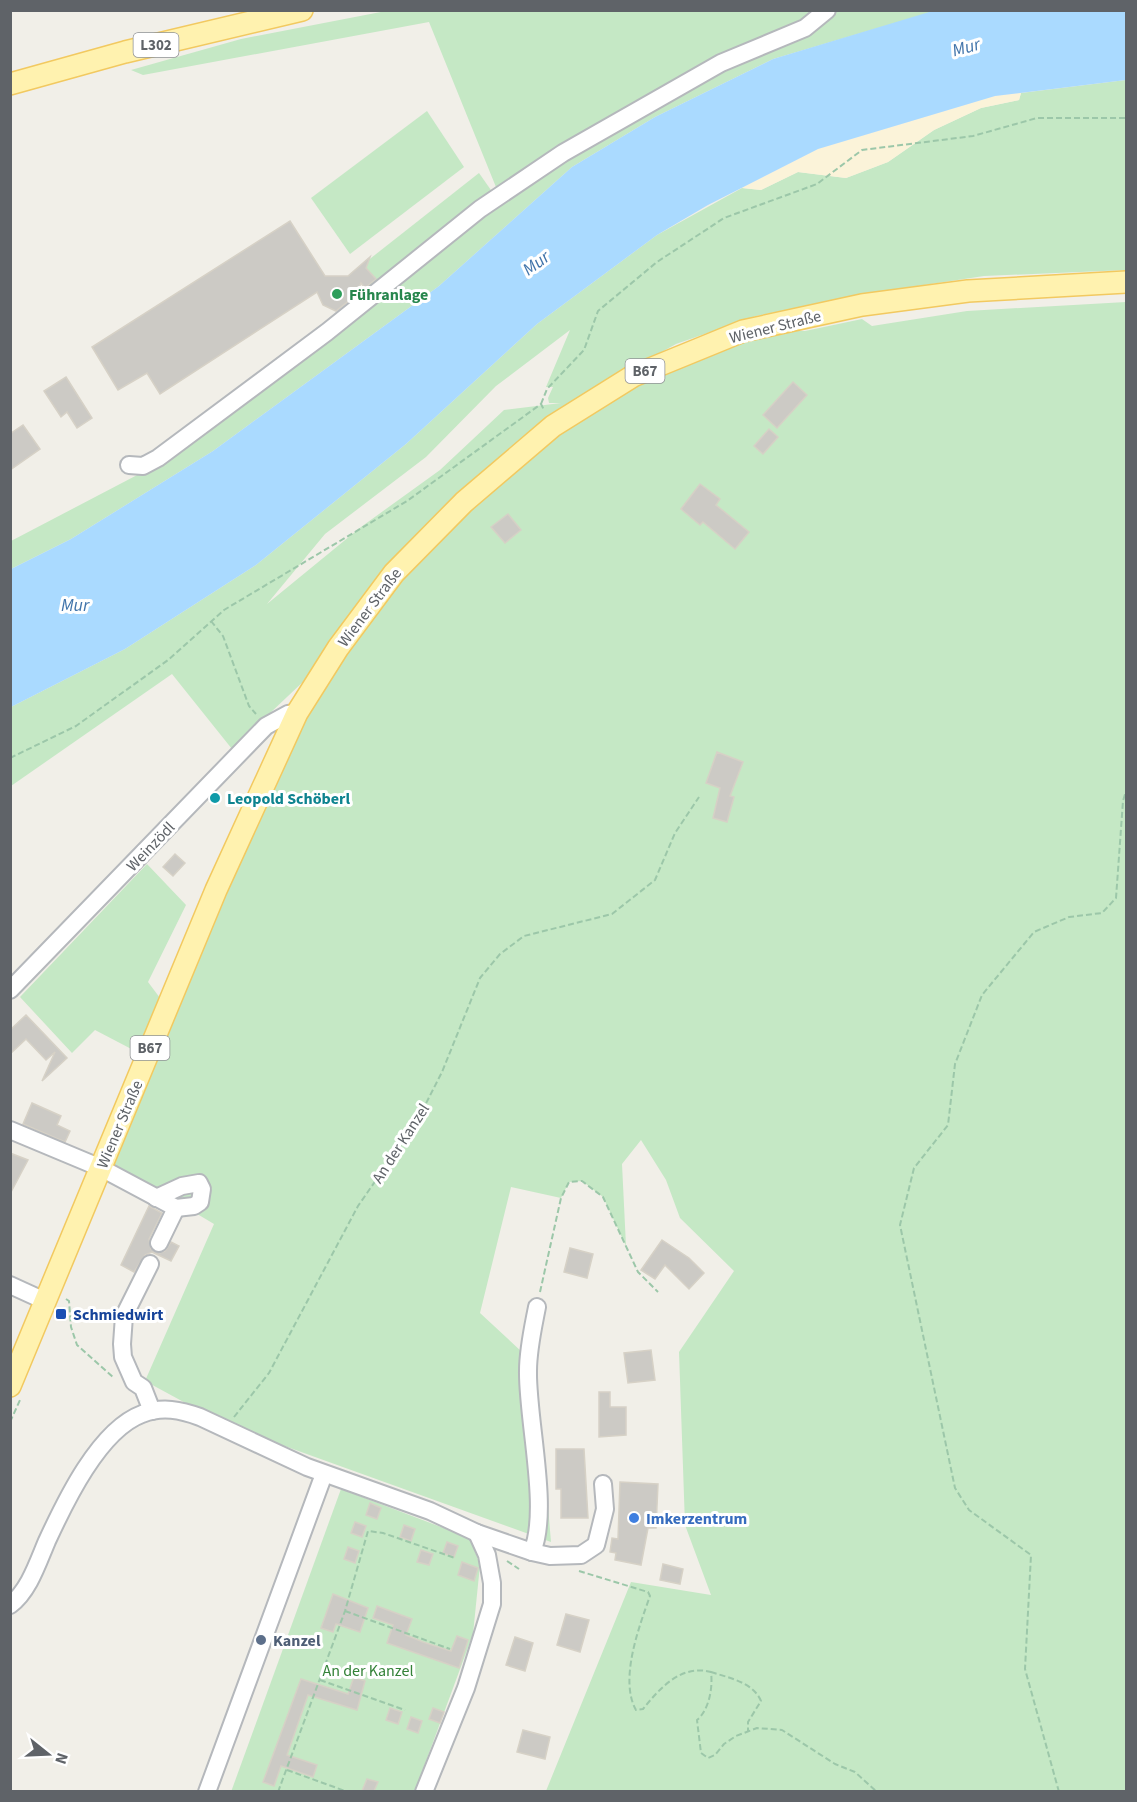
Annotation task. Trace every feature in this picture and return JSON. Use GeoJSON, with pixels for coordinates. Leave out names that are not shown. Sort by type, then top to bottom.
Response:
{"type":"FeatureCollection","features":[{"type":"Feature","properties":{"kind":"main road","name":"L302"},"geometry":{"type":"LineString","coordinates":[[10,84],[125,52],[302,10]]}},
{"type":"Feature","properties":{"kind":"main road","name":"Wiener Straße"},"geometry":{"type":"LineString","coordinates":[[15,1393],[54,1299],[100,1168],[216,890],[297,713],[338,648],[394,573],[464,502],[553,426],[633,376],[742,331],[862,305],[968,291],[1126,282]]}},
{"type":"Feature","properties":{"kind":"street"},"geometry":{"type":"LineString","coordinates":[[129,465],[143,466],[158,458],[327,332],[480,209],[563,153],[721,63],[805,27],[827,10]]}},
{"type":"Feature","properties":{"kind":"street","name":"Weinzödl"},"geometry":{"type":"LineString","coordinates":[[10,990],[266,726],[288,714],[297,713]]}},
{"type":"Feature","properties":{"kind":"street"},"geometry":{"type":"LineString","coordinates":[[10,1130],[100,1168],[178,1208]]}},
{"type":"Feature","properties":{"kind":"street"},"geometry":{"type":"LineString","coordinates":[[156,1198],[182,1186],[178,1208],[159,1243]]}},
{"type":"Feature","properties":{"kind":"street"},"geometry":{"type":"LineString","coordinates":[[150,1264],[124,1316],[122,1344],[134,1382],[143,1388],[152,1411]]}},
{"type":"Feature","properties":{"kind":"street"},"geometry":{"type":"LineString","coordinates":[[10,1285],[54,1299]]}},
{"type":"Feature","properties":{"kind":"street"},"geometry":{"type":"LineString","coordinates":[[532,1552],[536,1544],[538,1508],[528,1372],[530,1342],[537,1307]]}},
{"type":"Feature","properties":{"kind":"street"},"geometry":{"type":"LineString","coordinates":[[10,1605],[23,1591],[64,1504],[88,1465],[102,1447],[130,1420],[152,1411],[182,1411],[324,1474],[430,1511],[477,1533],[550,1556],[581,1555],[596,1545],[605,1509],[603,1484]]}},
{"type":"Feature","properties":{"kind":"street"},"geometry":{"type":"LineString","coordinates":[[207,1791],[324,1474]]}},
{"type":"Feature","properties":{"kind":"street"},"geometry":{"type":"LineString","coordinates":[[424,1791],[466,1688],[492,1604],[492,1583],[487,1555],[477,1533]]}},
{"type":"Feature","properties":{"kind":"path"},"geometry":{"type":"LineString","coordinates":[[10,758],[76,726],[168,660],[224,610],[407,501],[541,404],[547,389],[584,350],[598,310],[657,262],[724,218],[817,184],[862,150],[974,136],[1037,118],[1126,118]]}},
{"type":"Feature","properties":{"kind":"path"},"geometry":{"type":"LineString","coordinates":[[541,404],[553,426]]}},
{"type":"Feature","properties":{"kind":"path"},"geometry":{"type":"LineString","coordinates":[[211,621],[223,636],[249,706],[266,726]]}},
{"type":"Feature","properties":{"kind":"path"},"geometry":{"type":"LineString","coordinates":[[1059,1791],[1025,1669],[1031,1555],[969,1510],[955,1488],[900,1225],[914,1168],[948,1125],[955,1064],[982,995],[1034,932],[1069,917],[1102,913],[1116,898],[1123,801],[1126,791]]}},
{"type":"Feature","properties":{"kind":"path","name":"An der Kanzel"},"geometry":{"type":"LineString","coordinates":[[225,1429],[269,1373],[358,1206],[417,1121],[442,1072],[480,978],[500,954],[525,936],[612,914],[655,880],[675,832],[699,797]]}},
{"type":"Feature","properties":{"kind":"path"},"geometry":{"type":"LineString","coordinates":[[537,1307],[561,1198],[569,1182],[582,1181],[603,1197],[638,1272],[658,1292]]}},
{"type":"Feature","properties":{"kind":"path"},"geometry":{"type":"LineString","coordinates":[[54,1299],[69,1301],[71,1327],[77,1345]]}},
{"type":"Feature","properties":{"kind":"path"},"geometry":{"type":"LineString","coordinates":[[10,1422],[15,1393]]}},
{"type":"Feature","properties":{"kind":"path"},"geometry":{"type":"LineString","coordinates":[[278,1791],[345,1611],[368,1532],[383,1533],[455,1558]]}},
{"type":"Feature","properties":{"kind":"path"},"geometry":{"type":"LineString","coordinates":[[574,1570],[648,1592],[650,1596],[636,1634],[630,1677],[630,1700],[636,1710],[643,1709],[658,1690],[680,1675],[697,1668],[752,1688],[758,1695],[761,1701],[748,1722],[748,1732]]}},
{"type":"Feature","properties":{"kind":"path"},"geometry":{"type":"LineString","coordinates":[[345,1611],[450,1649]]}},
{"type":"Feature","properties":{"kind":"path"},"geometry":{"type":"LineString","coordinates":[[711,1672],[708,1701],[704,1714],[697,1720],[701,1753],[708,1758],[715,1755],[724,1744],[757,1728],[782,1731],[835,1764],[855,1772],[876,1791]]}},
{"type":"Feature","properties":{"kind":"path"},"geometry":{"type":"LineString","coordinates":[[320,1680],[405,1710]]}},
{"type":"Feature","properties":{"kind":"path"},"geometry":{"type":"LineString","coordinates":[[287,1770],[348,1791]]}},
{"type":"Feature","properties":{"kind":"green space"},"geometry":{"type":"Polygon","coordinates":[[[386,11],[936,11],[773,59],[655,117],[572,167],[439,286],[213,451],[71,539],[11,569],[11,541],[141,473],[498,192],[429,22],[143,75],[131,70],[241,39],[386,11]]]}},
{"type":"Feature","properties":{"kind":"green space"},"geometry":{"type":"Polygon","coordinates":[[[1126,80],[1126,270],[984,276],[891,290],[756,316],[676,344],[595,389],[514,446],[451,500],[413,540],[306,679],[232,749],[172,674],[11,786],[11,707],[125,649],[256,565],[406,444],[537,324],[657,235],[742,188],[761,190],[798,172],[846,178],[888,162],[934,130],[981,108],[1019,100],[1021,93],[1126,80]],[[570,330],[496,386],[426,457],[325,534],[267,604],[361,527],[440,470],[504,410],[561,403],[549,403],[548,398],[553,387],[546,387],[570,330]]]}},
{"type":"Feature","properties":{"kind":"green space"},"geometry":{"type":"Polygon","coordinates":[[[427,111],[464,167],[350,254],[311,198],[427,111]]]}},
{"type":"Feature","properties":{"kind":"green space"},"geometry":{"type":"Polygon","coordinates":[[[479,173],[493,193],[368,292],[352,273],[479,173]]]}},
{"type":"Feature","properties":{"kind":"green space"},"geometry":{"type":"Polygon","coordinates":[[[1126,302],[1126,1791],[546,1791],[631,1582],[711,1595],[685,1525],[679,1352],[734,1271],[680,1218],[666,1180],[641,1140],[622,1164],[626,1246],[603,1197],[582,1181],[569,1182],[561,1198],[511,1187],[480,1313],[536,1365],[551,1542],[226,1425],[145,1381],[214,1224],[125,1171],[101,1168],[269,772],[394,573],[553,426],[743,331],[805,331],[862,319],[872,326],[967,311],[1126,302]]]}},
{"type":"Feature","properties":{"kind":"green space"},"geometry":{"type":"Polygon","coordinates":[[[147,864],[186,905],[148,982],[160,998],[139,1053],[95,1030],[72,1053],[20,997],[147,864]]]}},
{"type":"Feature","properties":{"kind":"green space","name":"An der Kanzel"},"geometry":{"type":"Polygon","coordinates":[[[341,1489],[470,1538],[480,1565],[473,1634],[415,1791],[231,1792],[341,1489]]]}},
{"type":"Feature","properties":{"kind":"sand"},"geometry":{"type":"Polygon","coordinates":[[[1021,93],[1019,100],[981,108],[934,130],[888,162],[846,178],[798,172],[761,190],[742,188],[818,149],[995,96],[1021,93]]]}},
{"type":"Feature","properties":{"kind":"water","name":"Mur"},"geometry":{"type":"Polygon","coordinates":[[[936,10],[1126,11],[1126,80],[995,96],[818,149],[708,205],[657,235],[537,324],[406,444],[256,565],[125,649],[11,707],[11,569],[71,539],[213,451],[439,286],[572,167],[655,117],[773,59],[936,10]]]}},
{"type":"Feature","properties":{"kind":"building"},"geometry":{"type":"Polygon","coordinates":[[[290,221],[325,276],[348,276],[370,257],[366,268],[376,279],[365,288],[361,283],[356,295],[336,311],[323,305],[317,292],[160,394],[147,373],[118,390],[92,347],[290,221]]]}},
{"type":"Feature","properties":{"kind":"building"},"geometry":{"type":"Polygon","coordinates":[[[66,377],[92,418],[77,428],[67,412],[61,417],[44,391],[66,377]]]}},
{"type":"Feature","properties":{"kind":"building"},"geometry":{"type":"Polygon","coordinates":[[[793,382],[807,395],[777,428],[763,415],[793,382]]]}},
{"type":"Feature","properties":{"kind":"building"},"geometry":{"type":"Polygon","coordinates":[[[23,425],[40,449],[10,470],[10,434],[23,425]]]}},
{"type":"Feature","properties":{"kind":"building"},"geometry":{"type":"Polygon","coordinates":[[[769,429],[778,437],[763,454],[754,446],[769,429]]]}},
{"type":"Feature","properties":{"kind":"building"},"geometry":{"type":"Polygon","coordinates":[[[700,484],[720,499],[716,505],[749,532],[735,549],[703,522],[700,525],[681,509],[700,484]]]}},
{"type":"Feature","properties":{"kind":"building"},"geometry":{"type":"Polygon","coordinates":[[[508,514],[521,530],[505,543],[491,527],[508,514]]]}},
{"type":"Feature","properties":{"kind":"building"},"geometry":{"type":"Polygon","coordinates":[[[717,752],[743,762],[730,796],[734,797],[727,822],[713,818],[720,788],[706,783],[717,752]]]}},
{"type":"Feature","properties":{"kind":"building"},"geometry":{"type":"Polygon","coordinates":[[[175,854],[185,863],[173,876],[163,867],[175,854]]]}},
{"type":"Feature","properties":{"kind":"building"},"geometry":{"type":"Polygon","coordinates":[[[26,1015],[67,1058],[42,1081],[55,1052],[46,1060],[26,1039],[10,1054],[10,1030],[26,1015]]]}},
{"type":"Feature","properties":{"kind":"building"},"geometry":{"type":"Polygon","coordinates":[[[32,1103],[61,1116],[57,1125],[70,1131],[65,1142],[23,1124],[32,1103]]]}},
{"type":"Feature","properties":{"kind":"building"},"geometry":{"type":"Polygon","coordinates":[[[10,1153],[28,1160],[10,1194],[10,1153]]]}},
{"type":"Feature","properties":{"kind":"building"},"geometry":{"type":"Polygon","coordinates":[[[149,1206],[162,1213],[149,1239],[151,1249],[160,1253],[165,1251],[171,1242],[179,1246],[171,1261],[152,1252],[145,1255],[134,1272],[121,1265],[149,1206]]]}},
{"type":"Feature","properties":{"kind":"building"},"geometry":{"type":"Polygon","coordinates":[[[662,1240],[689,1258],[704,1273],[689,1289],[665,1265],[655,1279],[641,1270],[662,1240]]]}},
{"type":"Feature","properties":{"kind":"building"},"geometry":{"type":"Polygon","coordinates":[[[570,1248],[593,1254],[587,1278],[564,1272],[570,1248]]]}},
{"type":"Feature","properties":{"kind":"building"},"geometry":{"type":"Polygon","coordinates":[[[651,1350],[655,1380],[628,1383],[624,1353],[651,1350]]]}},
{"type":"Feature","properties":{"kind":"building"},"geometry":{"type":"Polygon","coordinates":[[[599,1392],[610,1392],[610,1407],[626,1407],[626,1435],[599,1437],[599,1392]]]}},
{"type":"Feature","properties":{"kind":"building"},"geometry":{"type":"Polygon","coordinates":[[[556,1449],[584,1449],[588,1518],[561,1518],[561,1489],[556,1489],[556,1449]]]}},
{"type":"Feature","properties":{"kind":"building"},"geometry":{"type":"Polygon","coordinates":[[[620,1482],[658,1484],[656,1528],[648,1528],[641,1565],[615,1560],[616,1553],[610,1552],[612,1538],[618,1539],[620,1482]]]}},
{"type":"Feature","properties":{"kind":"building"},"geometry":{"type":"Polygon","coordinates":[[[370,1503],[381,1508],[377,1519],[366,1515],[370,1503]]]}},
{"type":"Feature","properties":{"kind":"building"},"geometry":{"type":"Polygon","coordinates":[[[355,1522],[366,1526],[362,1537],[351,1533],[355,1522]]]}},
{"type":"Feature","properties":{"kind":"building"},"geometry":{"type":"Polygon","coordinates":[[[404,1525],[415,1529],[411,1541],[400,1537],[404,1525]]]}},
{"type":"Feature","properties":{"kind":"building"},"geometry":{"type":"Polygon","coordinates":[[[447,1542],[458,1546],[454,1557],[443,1553],[447,1542]]]}},
{"type":"Feature","properties":{"kind":"building"},"geometry":{"type":"Polygon","coordinates":[[[348,1547],[359,1551],[355,1563],[344,1559],[348,1547]]]}},
{"type":"Feature","properties":{"kind":"building"},"geometry":{"type":"Polygon","coordinates":[[[421,1550],[433,1554],[429,1565],[417,1562],[421,1550]]]}},
{"type":"Feature","properties":{"kind":"building"},"geometry":{"type":"Polygon","coordinates":[[[462,1562],[478,1568],[474,1581],[458,1575],[462,1562]]]}},
{"type":"Feature","properties":{"kind":"building"},"geometry":{"type":"Polygon","coordinates":[[[663,1564],[683,1569],[680,1584],[660,1580],[663,1564]]]}},
{"type":"Feature","properties":{"kind":"building"},"geometry":{"type":"Polygon","coordinates":[[[333,1594],[368,1608],[360,1632],[336,1624],[333,1632],[321,1628],[333,1594]]]}},
{"type":"Feature","properties":{"kind":"building"},"geometry":{"type":"Polygon","coordinates":[[[377,1606],[412,1619],[406,1635],[423,1642],[451,1651],[457,1636],[468,1640],[459,1668],[387,1643],[393,1625],[373,1618],[377,1606]]]}},
{"type":"Feature","properties":{"kind":"building"},"geometry":{"type":"Polygon","coordinates":[[[566,1614],[589,1620],[580,1652],[557,1645],[566,1614]]]}},
{"type":"Feature","properties":{"kind":"building"},"geometry":{"type":"Polygon","coordinates":[[[515,1637],[533,1643],[525,1671],[506,1665],[515,1637]]]}},
{"type":"Feature","properties":{"kind":"building"},"geometry":{"type":"Polygon","coordinates":[[[354,1677],[365,1681],[357,1710],[308,1695],[287,1755],[317,1765],[313,1777],[281,1766],[274,1786],[263,1782],[301,1679],[348,1694],[354,1677]]]}},
{"type":"Feature","properties":{"kind":"building"},"geometry":{"type":"Polygon","coordinates":[[[390,1708],[402,1712],[398,1724],[386,1720],[390,1708]]]}},
{"type":"Feature","properties":{"kind":"building"},"geometry":{"type":"Polygon","coordinates":[[[433,1708],[444,1712],[440,1723],[429,1719],[433,1708]]]}},
{"type":"Feature","properties":{"kind":"building"},"geometry":{"type":"Polygon","coordinates":[[[411,1717],[422,1721],[418,1733],[407,1729],[411,1717]]]}},
{"type":"Feature","properties":{"kind":"building"},"geometry":{"type":"Polygon","coordinates":[[[523,1730],[550,1737],[545,1759],[517,1752],[523,1730]]]}},
{"type":"Feature","properties":{"kind":"building"},"geometry":{"type":"Polygon","coordinates":[[[367,1779],[378,1782],[374,1791],[362,1791],[367,1779]]]}},
{"type":"Feature","properties":{"kind":"place","name":"Führanlage"},"geometry":{"type":"Point","coordinates":[337,294]}},
{"type":"Feature","properties":{"kind":"place","name":"Leopold Schöberl"},"geometry":{"type":"Point","coordinates":[215,798]}},
{"type":"Feature","properties":{"kind":"place","name":"Schmiedwirt"},"geometry":{"type":"Point","coordinates":[61,1314]}},
{"type":"Feature","properties":{"kind":"place","name":"Imkerzentrum"},"geometry":{"type":"Point","coordinates":[634,1518]}},
{"type":"Feature","properties":{"kind":"place","name":"Kanzel"},"geometry":{"type":"Point","coordinates":[261,1640]}}]}
